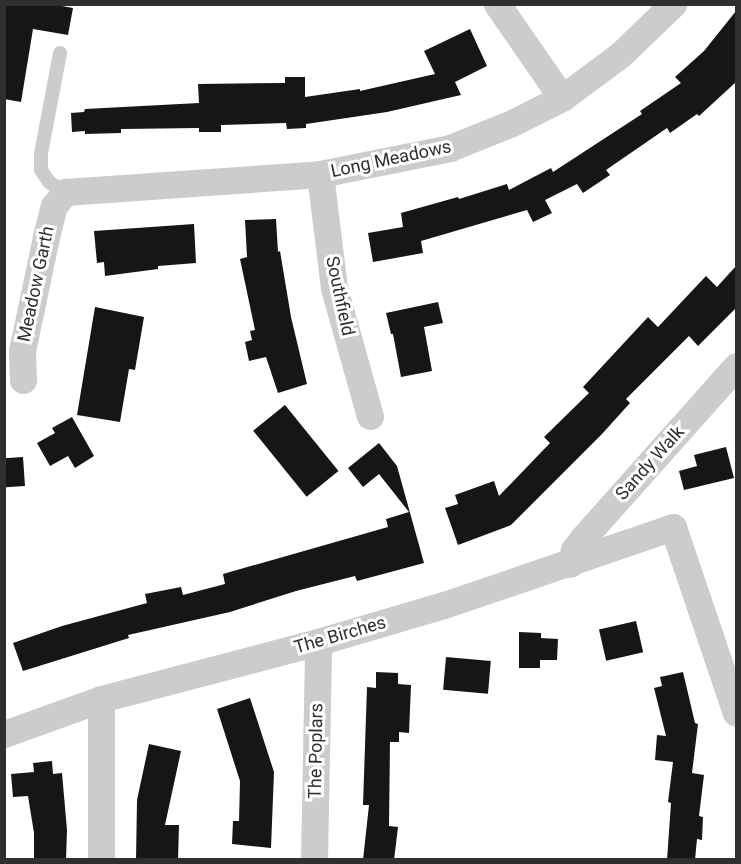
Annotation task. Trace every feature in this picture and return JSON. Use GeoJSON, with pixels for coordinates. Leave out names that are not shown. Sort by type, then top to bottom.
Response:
{"type":"FeatureCollection","features":[{"type":"Feature","properties":{"kind":"street"},"geometry":{"type":"LineString","coordinates":[[496,4],[562,98]]}},
{"type":"Feature","properties":{"kind":"street","name":"Long Meadows"},"geometry":{"type":"LineString","coordinates":[[65,192],[320,174],[450,148],[512,123],[562,98],[620,55],[674,4]]}},
{"type":"Feature","properties":{"kind":"street","name":"Southfield"},"geometry":{"type":"LineString","coordinates":[[320,174],[334,288],[370,416]]}},
{"type":"Feature","properties":{"kind":"street","name":"Meadow Garth"},"geometry":{"type":"LineString","coordinates":[[22,380],[22,351],[46,237],[54,206],[65,192]]}},
{"type":"Feature","properties":{"kind":"street","name":"Sandy Walk"},"geometry":{"type":"LineString","coordinates":[[570,564],[574,550],[583,538],[736,366]]}},
{"type":"Feature","properties":{"kind":"street","name":"The Birches"},"geometry":{"type":"LineString","coordinates":[[4,734],[101,699],[318,642],[444,605],[674,527],[736,713]]}},
{"type":"Feature","properties":{"kind":"street","name":"The Poplars"},"geometry":{"type":"LineString","coordinates":[[314,860],[318,642]]}},
{"type":"Feature","properties":{"kind":"street"},"geometry":{"type":"LineString","coordinates":[[101,699],[101,860]]}},
{"type":"Feature","properties":{"kind":"lane"},"geometry":{"type":"LineString","coordinates":[[60,53],[41,154],[41,170],[49,182],[65,192]]}},
{"type":"Feature","properties":{"kind":"building"},"geometry":{"type":"Polygon","coordinates":[[[4,4],[51,4],[73,8],[68,35],[33,29],[21,102],[4,99],[4,4]]]}},
{"type":"Feature","properties":{"kind":"building"},"geometry":{"type":"Polygon","coordinates":[[[736,11],[736,82],[699,116],[697,114],[670,133],[667,128],[606,170],[610,175],[583,193],[577,184],[545,200],[552,213],[533,222],[527,210],[421,241],[423,253],[373,262],[368,233],[403,227],[401,213],[458,197],[459,199],[507,184],[509,190],[551,168],[553,172],[642,114],[640,111],[681,83],[675,77],[704,51],[736,11]]]}},
{"type":"Feature","properties":{"kind":"building"},"geometry":{"type":"Polygon","coordinates":[[[470,29],[487,66],[455,82],[461,95],[387,112],[306,124],[306,128],[287,129],[286,123],[221,125],[221,132],[199,132],[199,128],[121,129],[121,133],[72,132],[71,113],[84,112],[85,109],[199,103],[198,84],[285,83],[285,77],[305,77],[305,97],[360,89],[360,91],[435,74],[424,51],[470,29]]]}},
{"type":"Feature","properties":{"kind":"building"},"geometry":{"type":"Polygon","coordinates":[[[276,219],[278,252],[280,251],[291,317],[307,384],[278,393],[266,357],[249,361],[245,342],[252,340],[250,331],[255,330],[240,259],[247,257],[245,220],[276,219]]]}},
{"type":"Feature","properties":{"kind":"building"},"geometry":{"type":"Polygon","coordinates":[[[194,224],[196,263],[158,266],[158,269],[105,276],[104,262],[97,263],[94,231],[194,224]]]}},
{"type":"Feature","properties":{"kind":"building"},"geometry":{"type":"Polygon","coordinates":[[[736,266],[736,308],[698,346],[689,336],[626,399],[630,403],[602,434],[511,525],[458,545],[445,508],[458,504],[455,495],[494,481],[499,496],[550,443],[544,437],[589,393],[583,387],[648,317],[658,327],[706,276],[717,287],[736,266]]]}},
{"type":"Feature","properties":{"kind":"building"},"geometry":{"type":"Polygon","coordinates":[[[438,302],[443,323],[424,327],[432,371],[401,377],[393,334],[391,334],[386,313],[438,302]]]}},
{"type":"Feature","properties":{"kind":"building"},"geometry":{"type":"Polygon","coordinates":[[[95,307],[144,317],[135,370],[129,369],[120,422],[77,415],[95,307]]]}},
{"type":"Feature","properties":{"kind":"building"},"geometry":{"type":"Polygon","coordinates":[[[285,405],[338,471],[307,497],[253,431],[285,405]]]}},
{"type":"Feature","properties":{"kind":"building"},"geometry":{"type":"Polygon","coordinates":[[[72,417],[94,456],[75,468],[68,456],[50,466],[37,443],[55,433],[52,428],[72,417]]]}},
{"type":"Feature","properties":{"kind":"building"},"geometry":{"type":"Polygon","coordinates":[[[379,443],[397,466],[424,563],[357,581],[355,576],[296,591],[230,612],[128,635],[129,638],[23,671],[13,643],[62,626],[147,603],[145,594],[181,587],[183,595],[225,584],[223,574],[388,527],[386,519],[409,512],[379,474],[363,487],[348,468],[379,443]]]}},
{"type":"Feature","properties":{"kind":"building"},"geometry":{"type":"Polygon","coordinates":[[[726,447],[734,478],[684,490],[679,471],[697,466],[694,455],[726,447]]]}},
{"type":"Feature","properties":{"kind":"building"},"geometry":{"type":"Polygon","coordinates":[[[23,457],[25,486],[6,487],[4,458],[23,457]]]}},
{"type":"Feature","properties":{"kind":"building"},"geometry":{"type":"Polygon","coordinates":[[[636,621],[643,652],[606,661],[599,630],[636,621]]]}},
{"type":"Feature","properties":{"kind":"building"},"geometry":{"type":"Polygon","coordinates":[[[519,632],[541,633],[541,638],[558,639],[557,660],[540,660],[540,668],[519,668],[519,632]]]}},
{"type":"Feature","properties":{"kind":"building"},"geometry":{"type":"Polygon","coordinates":[[[446,657],[491,661],[488,694],[443,690],[446,657]]]}},
{"type":"Feature","properties":{"kind":"building"},"geometry":{"type":"Polygon","coordinates":[[[376,672],[398,673],[398,684],[411,685],[409,733],[399,732],[399,742],[390,742],[389,826],[398,827],[394,860],[363,860],[369,805],[363,805],[367,687],[376,688],[376,672]]]}},
{"type":"Feature","properties":{"kind":"building"},"geometry":{"type":"Polygon","coordinates":[[[683,672],[695,723],[698,724],[692,773],[704,775],[699,816],[703,817],[702,840],[697,839],[695,860],[667,860],[671,803],[668,802],[673,762],[655,760],[657,735],[666,736],[654,688],[662,686],[660,677],[683,672]]]}},
{"type":"Feature","properties":{"kind":"building"},"geometry":{"type":"Polygon","coordinates":[[[250,698],[274,772],[271,848],[232,844],[233,821],[239,821],[240,781],[217,709],[250,698]]]}},
{"type":"Feature","properties":{"kind":"building"},"geometry":{"type":"Polygon","coordinates":[[[149,744],[181,751],[165,825],[179,825],[178,860],[136,860],[137,800],[149,744]]]}},
{"type":"Feature","properties":{"kind":"building"},"geometry":{"type":"Polygon","coordinates":[[[52,761],[53,774],[62,773],[67,830],[66,860],[34,860],[34,833],[28,796],[13,797],[11,774],[34,772],[33,763],[52,761]]]}}]}
